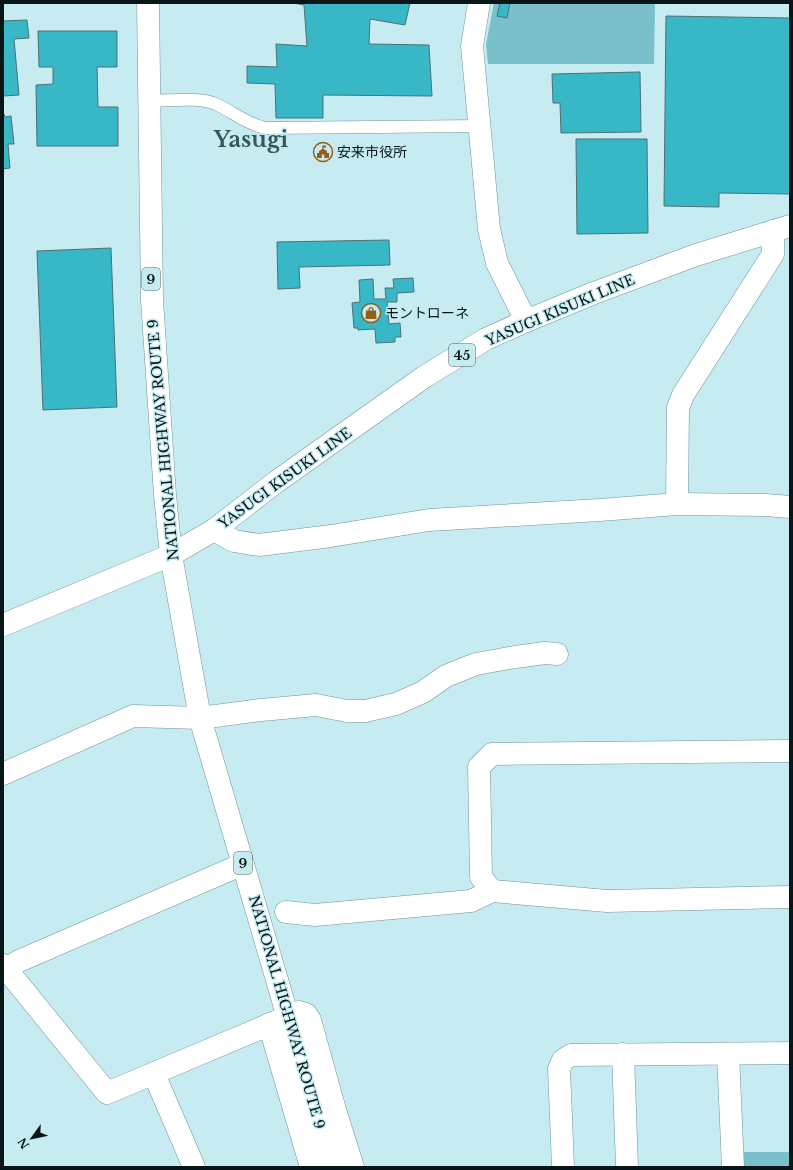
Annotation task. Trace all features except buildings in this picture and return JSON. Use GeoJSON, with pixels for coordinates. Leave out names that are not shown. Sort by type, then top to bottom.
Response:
{"type":"FeatureCollection","features":[{"type":"Feature","properties":{"kind":"main road","name":"NATIONAL HIGHWAY ROUTE 9"},"geometry":{"type":"LineString","coordinates":[[148,3],[152,300],[165,495],[171,555],[200,718],[243,864],[278,1020],[332,1167]]}},
{"type":"Feature","properties":{"kind":"main road"},"geometry":{"type":"LineString","coordinates":[[479,3],[472,46],[489,229],[497,263],[526,321]]}},
{"type":"Feature","properties":{"kind":"main road"},"geometry":{"type":"LineString","coordinates":[[677,504],[678,408],[683,394],[773,254],[782,228]]}},
{"type":"Feature","properties":{"kind":"main road","name":"YASUGI KISUKI LINE"},"geometry":{"type":"LineString","coordinates":[[3,625],[171,555],[214,530],[276,482],[424,378],[486,340],[526,321],[652,271],[696,255],[782,228]]}},
{"type":"Feature","properties":{"kind":"main road"},"geometry":{"type":"LineString","coordinates":[[214,530],[234,541],[259,544],[331,536],[429,520],[677,504],[766,504],[790,507]]}},
{"type":"Feature","properties":{"kind":"main road"},"geometry":{"type":"LineString","coordinates":[[3,774],[133,716],[200,718],[316,705],[347,711],[365,710],[396,704],[423,692],[446,676],[476,664],[545,653],[557,654]]}},
{"type":"Feature","properties":{"kind":"main road"},"geometry":{"type":"LineString","coordinates":[[492,890],[481,877],[479,767],[492,754],[790,751]]}},
{"type":"Feature","properties":{"kind":"main road"},"geometry":{"type":"LineString","coordinates":[[243,864],[5,967],[107,1093],[278,1020],[299,1012],[306,1014],[310,1020],[335,1110],[353,1167]]}},
{"type":"Feature","properties":{"kind":"main road"},"geometry":{"type":"LineString","coordinates":[[286,912],[315,915],[470,901],[492,890],[607,901],[790,897]]}},
{"type":"Feature","properties":{"kind":"main road"},"geometry":{"type":"LineString","coordinates":[[278,1020],[311,1167]]}},
{"type":"Feature","properties":{"kind":"main road"},"geometry":{"type":"LineString","coordinates":[[563,1167],[559,1069],[561,1063],[566,1058],[575,1054],[790,1053]]}},
{"type":"Feature","properties":{"kind":"main road"},"geometry":{"type":"LineString","coordinates":[[623,1054],[627,1167]]}},
{"type":"Feature","properties":{"kind":"main road"},"geometry":{"type":"LineString","coordinates":[[728,1054],[733,1167]]}},
{"type":"Feature","properties":{"kind":"main road"},"geometry":{"type":"LineString","coordinates":[[154,1074],[194,1167]]}},
{"type":"Feature","properties":{"kind":"lane"},"geometry":{"type":"LineString","coordinates":[[150,101],[198,100],[209,102],[248,123],[265,128],[480,126]]}},
{"type":"Feature","properties":{"kind":"shaded area"},"geometry":{"type":"Polygon","coordinates":[[[494,3],[655,3],[654,64],[488,64],[486,44],[494,3]]]}},
{"type":"Feature","properties":{"kind":"shaded area"},"geometry":{"type":"Polygon","coordinates":[[[741,1152],[790,1152],[790,1167],[741,1167],[741,1152]]]}},
{"type":"Feature","properties":{"kind":"place","name":"安来市役所"},"geometry":{"type":"Point","coordinates":[323,152]}},
{"type":"Feature","properties":{"kind":"place","name":"モントローネ"},"geometry":{"type":"Point","coordinates":[371,313]}},
{"type":"Feature","properties":{"kind":"district","name":"Yasugi"},"geometry":{"type":"Point","coordinates":[251,139]}}]}
